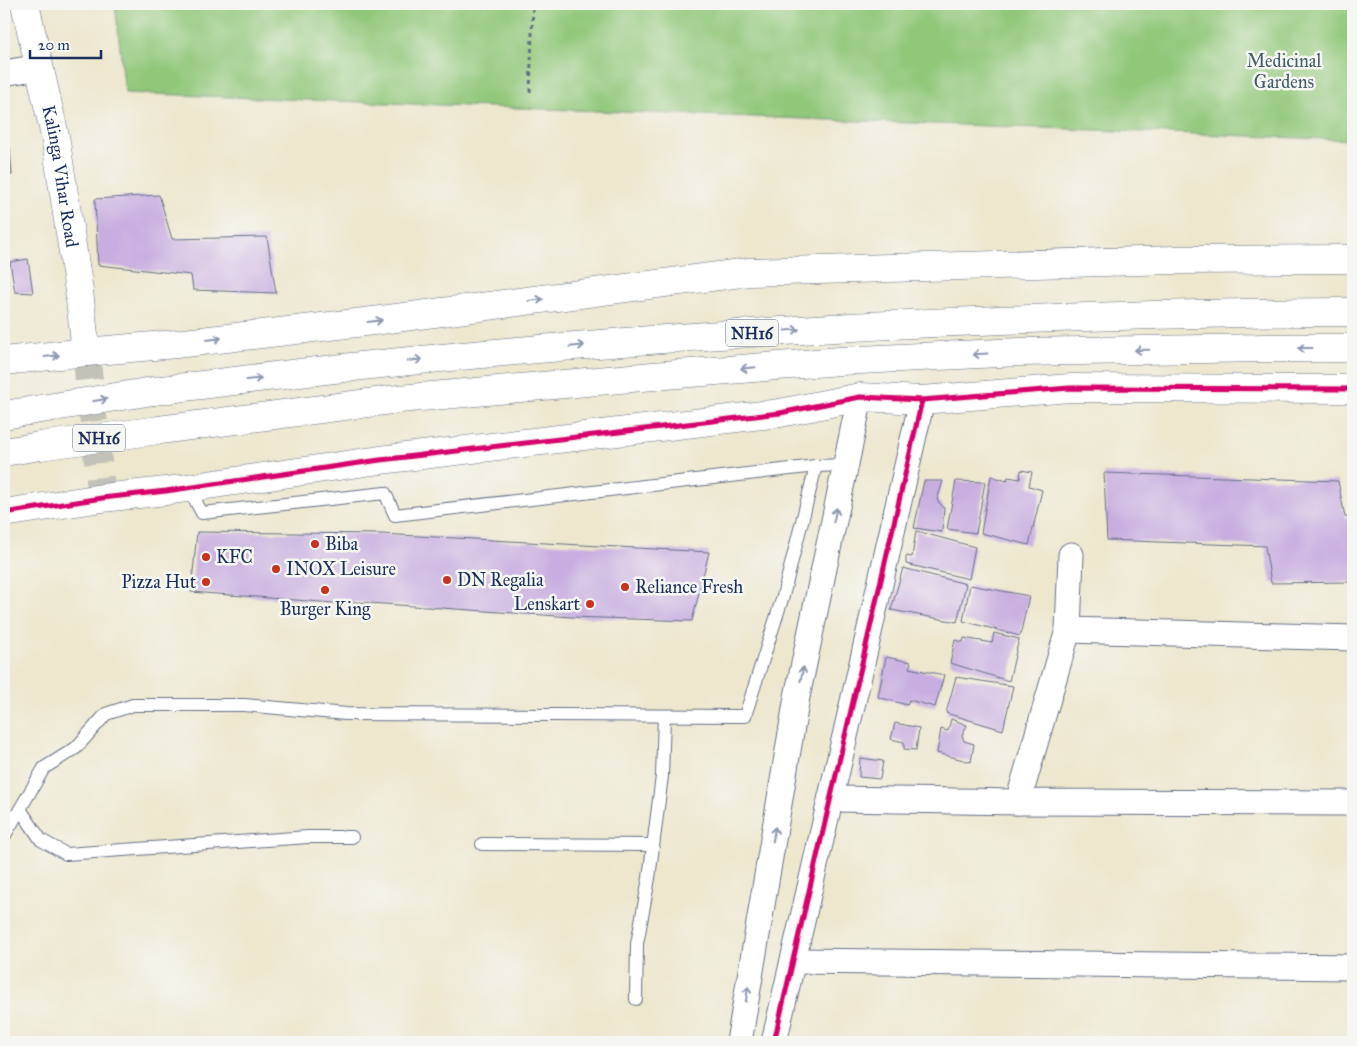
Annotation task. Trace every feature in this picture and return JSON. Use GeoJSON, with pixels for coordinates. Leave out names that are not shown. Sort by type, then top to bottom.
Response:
{"type":"FeatureCollection","features":[{"type":"Feature","properties":{"kind":"main road","name":"Kalinga Vihar Road"},"geometry":{"type":"LineString","coordinates":[[25,4],[55,136],[79,291],[86,352]]}},
{"type":"Feature","properties":{"kind":"main road"},"geometry":{"type":"LineString","coordinates":[[4,361],[176,344],[373,321],[749,272],[1174,260],[1353,259]]}},
{"type":"Feature","properties":{"kind":"main road","name":"NH16"},"geometry":{"type":"LineString","coordinates":[[4,415],[153,391],[398,362],[639,341],[837,327],[1016,319],[1258,312],[1353,312]]}},
{"type":"Feature","properties":{"kind":"main road","name":"NH16"},"geometry":{"type":"LineString","coordinates":[[4,452],[399,399],[840,361],[1019,352],[1353,348]]}},
{"type":"Feature","properties":{"kind":"main road"},"geometry":{"type":"LineString","coordinates":[[4,513],[380,460],[780,413],[860,397],[922,400],[1070,388],[1353,389]]}},
{"type":"Feature","properties":{"kind":"street"},"geometry":{"type":"LineString","coordinates":[[4,73],[39,67]]}},
{"type":"Feature","properties":{"kind":"street"},"geometry":{"type":"LineString","coordinates":[[739,1042],[797,697],[860,397]]}},
{"type":"Feature","properties":{"kind":"street"},"geometry":{"type":"LineString","coordinates":[[774,1042],[922,400]]}},
{"type":"Feature","properties":{"kind":"street"},"geometry":{"type":"LineString","coordinates":[[1018,802],[1068,630],[1071,555]]}},
{"type":"Feature","properties":{"kind":"street"},"geometry":{"type":"LineString","coordinates":[[1068,630],[1353,638]]}},
{"type":"Feature","properties":{"kind":"street"},"geometry":{"type":"LineString","coordinates":[[830,797],[836,799],[1018,802],[1353,804]]}},
{"type":"Feature","properties":{"kind":"street"},"geometry":{"type":"LineString","coordinates":[[793,961],[1353,967]]}},
{"type":"Feature","properties":{"kind":"lane"},"geometry":{"type":"LineString","coordinates":[[188,487],[202,513],[386,493],[395,515],[816,466],[846,465]]}},
{"type":"Feature","properties":{"kind":"lane"},"geometry":{"type":"LineString","coordinates":[[5,835],[44,768],[76,748],[106,714],[133,705],[244,705],[346,714],[745,716],[783,596],[816,466]]}},
{"type":"Feature","properties":{"kind":"lane"},"geometry":{"type":"LineString","coordinates":[[636,999],[637,944],[649,878],[662,776],[664,716]]}},
{"type":"Feature","properties":{"kind":"lane"},"geometry":{"type":"LineString","coordinates":[[20,809],[41,840],[66,854],[308,837],[352,837]]}},
{"type":"Feature","properties":{"kind":"lane"},"geometry":{"type":"LineString","coordinates":[[482,844],[653,846]]}},
{"type":"Feature","properties":{"kind":"path"},"geometry":{"type":"LineString","coordinates":[[530,92],[533,4]]}},
{"type":"Feature","properties":{"kind":"green space","name":"Medicinal Gardens"},"geometry":{"type":"Polygon","coordinates":[[[115,4],[1353,4],[1353,140],[125,93],[115,4]]]}},
{"type":"Feature","properties":{"kind":"building"},"geometry":{"type":"Polygon","coordinates":[[[4,149],[10,149],[12,175],[4,175],[4,149]]]}},
{"type":"Feature","properties":{"kind":"building"},"geometry":{"type":"Polygon","coordinates":[[[159,195],[172,239],[267,237],[276,293],[193,290],[191,275],[98,265],[95,199],[159,195]]]}},
{"type":"Feature","properties":{"kind":"building"},"geometry":{"type":"Polygon","coordinates":[[[28,259],[33,293],[15,292],[10,262],[28,259]]]}},
{"type":"Feature","properties":{"kind":"building"},"geometry":{"type":"Polygon","coordinates":[[[1021,470],[1032,472],[1029,486],[1042,490],[1029,545],[981,533],[991,476],[1007,481],[1008,477],[1020,479],[1021,470]]]}},
{"type":"Feature","properties":{"kind":"building"},"geometry":{"type":"Polygon","coordinates":[[[1104,473],[1338,481],[1345,517],[1353,518],[1353,582],[1271,583],[1265,546],[1107,540],[1104,473]]]}},
{"type":"Feature","properties":{"kind":"building"},"geometry":{"type":"Polygon","coordinates":[[[924,481],[943,481],[937,500],[944,508],[942,532],[914,528],[924,481]]]}},
{"type":"Feature","properties":{"kind":"building"},"geometry":{"type":"Polygon","coordinates":[[[956,481],[985,482],[976,533],[947,529],[956,481]]]}},
{"type":"Feature","properties":{"kind":"building"},"geometry":{"type":"Polygon","coordinates":[[[916,531],[975,547],[969,579],[906,564],[906,556],[912,557],[916,531]]]}},
{"type":"Feature","properties":{"kind":"building","name":"DN Regalia"},"geometry":{"type":"Polygon","coordinates":[[[197,532],[382,534],[709,552],[692,621],[572,617],[355,602],[334,603],[191,592],[197,532]]]}},
{"type":"Feature","properties":{"kind":"building"},"geometry":{"type":"Polygon","coordinates":[[[903,568],[966,584],[957,622],[891,610],[903,568]]]}},
{"type":"Feature","properties":{"kind":"building"},"geometry":{"type":"Polygon","coordinates":[[[970,585],[1029,596],[1020,636],[963,621],[970,585]]]}},
{"type":"Feature","properties":{"kind":"building"},"geometry":{"type":"Polygon","coordinates":[[[994,633],[1019,639],[1009,681],[950,663],[955,640],[963,642],[964,638],[992,643],[994,633]]]}},
{"type":"Feature","properties":{"kind":"building"},"geometry":{"type":"Polygon","coordinates":[[[886,657],[911,662],[909,668],[944,675],[935,707],[909,700],[907,705],[878,697],[886,657]]]}},
{"type":"Feature","properties":{"kind":"building"},"geometry":{"type":"Polygon","coordinates":[[[956,677],[1013,686],[1003,730],[946,713],[956,677]]]}},
{"type":"Feature","properties":{"kind":"building"},"geometry":{"type":"Polygon","coordinates":[[[951,719],[967,725],[962,735],[964,741],[974,744],[971,762],[937,753],[941,729],[948,731],[951,719]]]}},
{"type":"Feature","properties":{"kind":"building"},"geometry":{"type":"Polygon","coordinates":[[[895,723],[919,728],[916,750],[904,749],[904,742],[891,739],[895,723]]]}},
{"type":"Feature","properties":{"kind":"building"},"geometry":{"type":"Polygon","coordinates":[[[860,758],[883,761],[880,779],[859,777],[860,758]]]}},
{"type":"Feature","properties":{"kind":"tunnel"},"geometry":{"type":"LineString","coordinates":[[86,352],[102,498]]}},
{"type":"Feature","properties":{"kind":"cycle path"},"geometry":{"type":"LineString","coordinates":[[4,513],[380,460],[780,413],[860,397],[922,400],[1070,388],[1353,389]]}},
{"type":"Feature","properties":{"kind":"cycle path"},"geometry":{"type":"LineString","coordinates":[[774,1042],[922,400]]}},
{"type":"Feature","properties":{"kind":"place","name":"Biba"},"geometry":{"type":"Point","coordinates":[315,544]}},
{"type":"Feature","properties":{"kind":"place","name":"KFC"},"geometry":{"type":"Point","coordinates":[206,557]}},
{"type":"Feature","properties":{"kind":"place","name":"INOX Leisure"},"geometry":{"type":"Point","coordinates":[276,569]}},
{"type":"Feature","properties":{"kind":"place","name":"DN Regalia"},"geometry":{"type":"Point","coordinates":[447,580]}},
{"type":"Feature","properties":{"kind":"place","name":"Pizza Hut"},"geometry":{"type":"Point","coordinates":[206,582]}},
{"type":"Feature","properties":{"kind":"place","name":"Reliance Fresh"},"geometry":{"type":"Point","coordinates":[625,587]}},
{"type":"Feature","properties":{"kind":"place","name":"Burger King"},"geometry":{"type":"Point","coordinates":[325,590]}},
{"type":"Feature","properties":{"kind":"place","name":"Lenskart"},"geometry":{"type":"Point","coordinates":[590,604]}}]}
